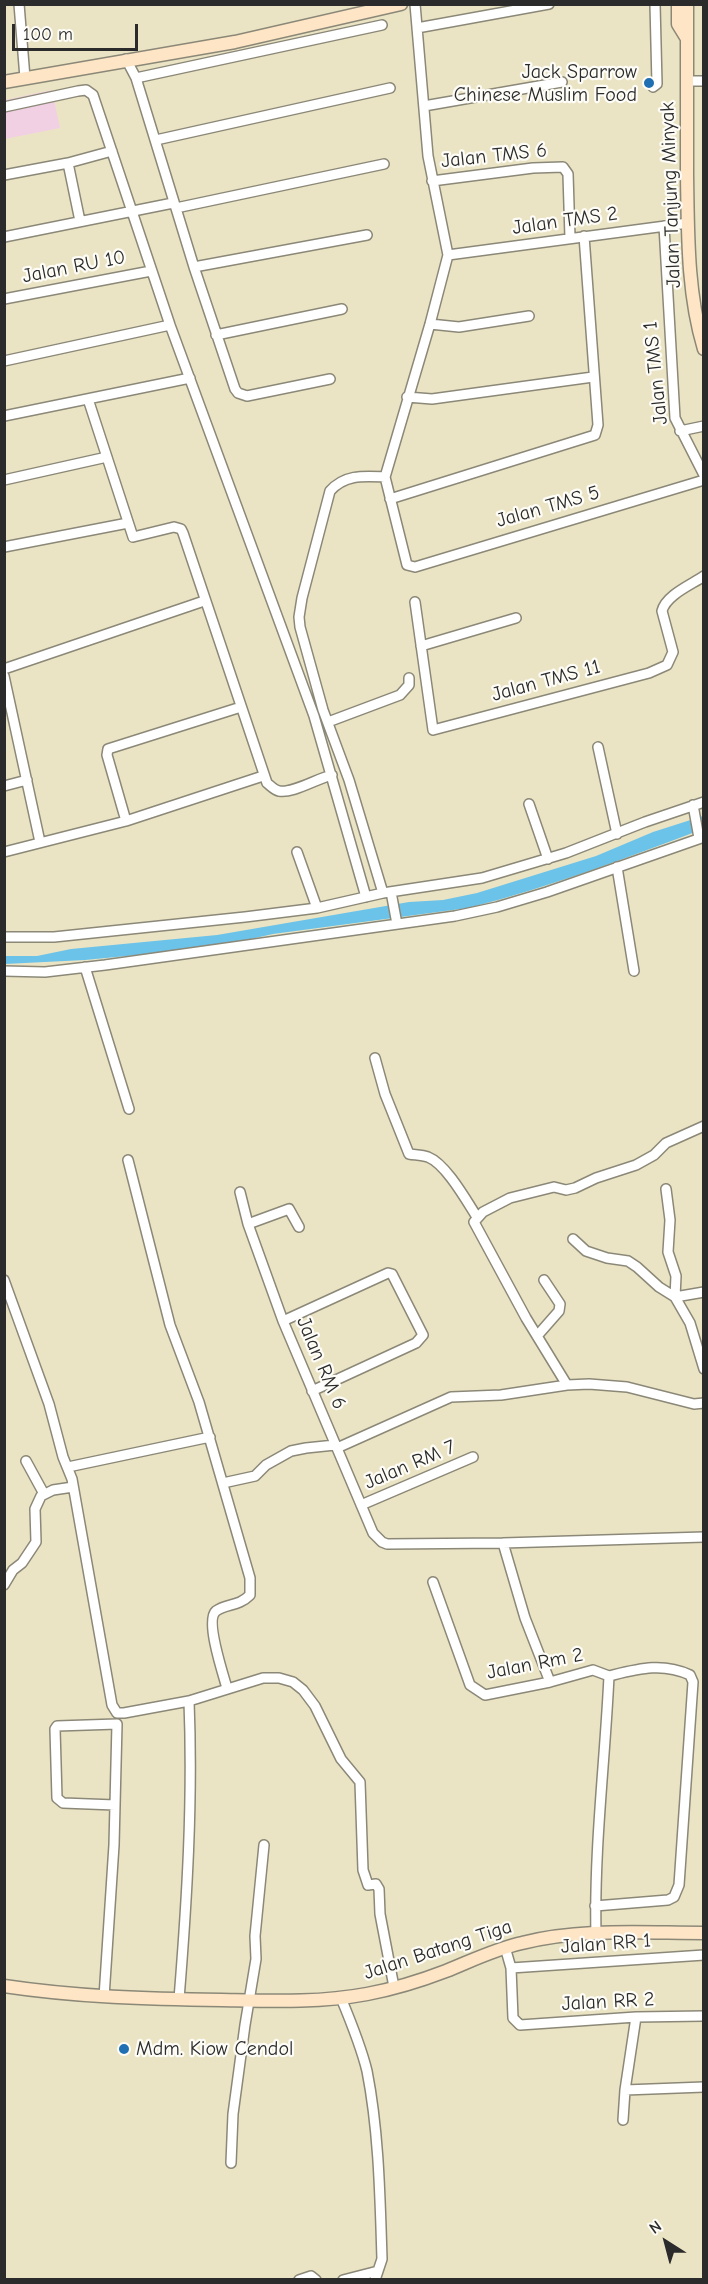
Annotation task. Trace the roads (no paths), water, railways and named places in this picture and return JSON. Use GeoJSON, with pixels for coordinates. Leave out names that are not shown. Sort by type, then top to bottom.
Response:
{"type":"FeatureCollection","features":[{"type":"Feature","properties":{"kind":"main road"},"geometry":{"type":"LineString","coordinates":[[4,82],[126,59],[235,42],[401,4]]}},
{"type":"Feature","properties":{"kind":"main road","name":"Jalan Tanjung Minyak"},"geometry":{"type":"LineString","coordinates":[[678,4],[678,24],[686,38]]}},
{"type":"Feature","properties":{"kind":"main road","name":"Jalan Tanjung Minyak"},"geometry":{"type":"LineString","coordinates":[[687,4],[688,223],[691,284],[704,349]]}},
{"type":"Feature","properties":{"kind":"main road","name":"Jalan Batang Tiga"},"geometry":{"type":"LineString","coordinates":[[4,1986],[104,1997],[179,2000],[293,2001],[341,1998],[394,1987],[443,1972],[505,1947],[526,1942],[596,1934],[704,1933]]}},
{"type":"Feature","properties":{"kind":"street"},"geometry":{"type":"LineString","coordinates":[[19,4],[25,78]]}},
{"type":"Feature","properties":{"kind":"street"},"geometry":{"type":"LineString","coordinates":[[415,4],[432,181],[448,255],[385,477],[390,499],[595,435],[598,425],[584,237]]}},
{"type":"Feature","properties":{"kind":"street"},"geometry":{"type":"LineString","coordinates":[[417,28],[549,4]]}},
{"type":"Feature","properties":{"kind":"street"},"geometry":{"type":"LineString","coordinates":[[653,87],[657,84],[655,4]]}},
{"type":"Feature","properties":{"kind":"street"},"geometry":{"type":"LineString","coordinates":[[136,78],[382,25]]}},
{"type":"Feature","properties":{"kind":"street"},"geometry":{"type":"LineString","coordinates":[[126,59],[136,78],[174,205],[236,389],[247,396],[330,379]]}},
{"type":"Feature","properties":{"kind":"street"},"geometry":{"type":"LineString","coordinates":[[688,81],[704,81]]}},
{"type":"Feature","properties":{"kind":"street"},"geometry":{"type":"LineString","coordinates":[[423,106],[562,82]]}},
{"type":"Feature","properties":{"kind":"street"},"geometry":{"type":"LineString","coordinates":[[156,140],[390,88]]}},
{"type":"Feature","properties":{"kind":"street"},"geometry":{"type":"LineString","coordinates":[[4,107],[86,90],[93,95],[134,211],[151,271],[170,325],[305,692],[332,775],[366,897]]}},
{"type":"Feature","properties":{"kind":"street"},"geometry":{"type":"LineString","coordinates":[[4,175],[68,163],[112,151]]}},
{"type":"Feature","properties":{"kind":"street"},"geometry":{"type":"LineString","coordinates":[[68,163],[80,221]]}},
{"type":"Feature","properties":{"kind":"street"},"geometry":{"type":"LineString","coordinates":[[4,237],[384,164]]}},
{"type":"Feature","properties":{"kind":"street","name":"Jalan TMS 6"},"geometry":{"type":"LineString","coordinates":[[432,181],[532,168],[563,167],[568,174],[570,238]]}},
{"type":"Feature","properties":{"kind":"street","name":"Jalan TMS 2"},"geometry":{"type":"LineString","coordinates":[[448,255],[688,223]]}},
{"type":"Feature","properties":{"kind":"street","name":"Jalan TMS 1"},"geometry":{"type":"LineString","coordinates":[[664,226],[675,418],[704,475]]}},
{"type":"Feature","properties":{"kind":"street"},"geometry":{"type":"LineString","coordinates":[[194,267],[367,235]]}},
{"type":"Feature","properties":{"kind":"street","name":"Jalan RU 10"},"geometry":{"type":"LineString","coordinates":[[4,299],[151,271]]}},
{"type":"Feature","properties":{"kind":"street"},"geometry":{"type":"LineString","coordinates":[[216,335],[342,309]]}},
{"type":"Feature","properties":{"kind":"street"},"geometry":{"type":"LineString","coordinates":[[430,324],[459,327],[529,316]]}},
{"type":"Feature","properties":{"kind":"street"},"geometry":{"type":"LineString","coordinates":[[4,361],[170,325]]}},
{"type":"Feature","properties":{"kind":"street"},"geometry":{"type":"LineString","coordinates":[[407,397],[432,399],[593,377]]}},
{"type":"Feature","properties":{"kind":"street"},"geometry":{"type":"LineString","coordinates":[[4,417],[190,378]]}},
{"type":"Feature","properties":{"kind":"street"},"geometry":{"type":"LineString","coordinates":[[88,399],[133,537],[174,527],[181,529],[267,783],[277,791],[288,792],[318,778],[332,775]]}},
{"type":"Feature","properties":{"kind":"street"},"geometry":{"type":"LineString","coordinates":[[680,431],[704,426]]}},
{"type":"Feature","properties":{"kind":"street"},"geometry":{"type":"LineString","coordinates":[[4,480],[107,457]]}},
{"type":"Feature","properties":{"kind":"street"},"geometry":{"type":"LineString","coordinates":[[385,477],[348,477],[336,484],[330,491],[299,617],[328,722],[397,921]]}},
{"type":"Feature","properties":{"kind":"street","name":"Jalan TMS 5"},"geometry":{"type":"LineString","coordinates":[[390,499],[405,562],[415,567],[704,480]]}},
{"type":"Feature","properties":{"kind":"street"},"geometry":{"type":"LineString","coordinates":[[4,547],[128,523]]}},
{"type":"Feature","properties":{"kind":"street","name":"Jalan TMS 11"},"geometry":{"type":"LineString","coordinates":[[421,646],[433,730],[650,673],[667,665],[673,652],[662,611],[663,606],[668,600],[704,576]]}},
{"type":"Feature","properties":{"kind":"street"},"geometry":{"type":"LineString","coordinates":[[4,669],[204,601]]}},
{"type":"Feature","properties":{"kind":"street"},"geometry":{"type":"LineString","coordinates":[[415,602],[421,646],[516,618]]}},
{"type":"Feature","properties":{"kind":"street"},"geometry":{"type":"LineString","coordinates":[[4,676],[40,842]]}},
{"type":"Feature","properties":{"kind":"street"},"geometry":{"type":"LineString","coordinates":[[328,722],[400,695],[409,685],[409,678]]}},
{"type":"Feature","properties":{"kind":"street"},"geometry":{"type":"LineString","coordinates":[[305,692],[317,687]]}},
{"type":"Feature","properties":{"kind":"street"},"geometry":{"type":"LineString","coordinates":[[126,821],[107,755],[108,749],[241,707]]}},
{"type":"Feature","properties":{"kind":"street"},"geometry":{"type":"LineString","coordinates":[[598,747],[617,834]]}},
{"type":"Feature","properties":{"kind":"street"},"geometry":{"type":"LineString","coordinates":[[4,852],[126,821],[263,776]]}},
{"type":"Feature","properties":{"kind":"street"},"geometry":{"type":"LineString","coordinates":[[4,786],[27,780]]}},
{"type":"Feature","properties":{"kind":"street"},"geometry":{"type":"LineString","coordinates":[[4,937],[54,937],[317,908],[366,897],[482,878],[548,859],[704,802]]}},
{"type":"Feature","properties":{"kind":"street"},"geometry":{"type":"LineString","coordinates":[[529,804],[548,859]]}},
{"type":"Feature","properties":{"kind":"street"},"geometry":{"type":"LineString","coordinates":[[4,971],[45,972],[85,967],[497,907],[617,867],[700,836],[693,807]]}},
{"type":"Feature","properties":{"kind":"street"},"geometry":{"type":"LineString","coordinates":[[297,852],[317,908]]}},
{"type":"Feature","properties":{"kind":"street"},"geometry":{"type":"LineString","coordinates":[[617,867],[634,971]]}},
{"type":"Feature","properties":{"kind":"street"},"geometry":{"type":"LineString","coordinates":[[85,967],[129,1109]]}},
{"type":"Feature","properties":{"kind":"street"},"geometry":{"type":"LineString","coordinates":[[375,1058],[385,1094],[409,1154],[428,1157],[436,1162],[477,1217]]}},
{"type":"Feature","properties":{"kind":"street"},"geometry":{"type":"LineString","coordinates":[[567,1385],[474,1222],[477,1217],[510,1198],[554,1187],[566,1190],[575,1188],[596,1178],[636,1165],[654,1155],[666,1143],[704,1126]]}},
{"type":"Feature","properties":{"kind":"street"},"geometry":{"type":"LineString","coordinates":[[128,1160],[170,1325],[199,1402],[250,1578],[250,1595],[243,1602],[216,1611],[212,1616],[213,1631],[227,1688]]}},
{"type":"Feature","properties":{"kind":"street"},"geometry":{"type":"LineString","coordinates":[[666,1189],[671,1232],[668,1252],[676,1276],[675,1297]]}},
{"type":"Feature","properties":{"kind":"street","name":"Jalan RM 6"},"geometry":{"type":"LineString","coordinates":[[240,1192],[248,1224],[283,1321],[373,1533],[382,1542],[503,1543]]}},
{"type":"Feature","properties":{"kind":"street"},"geometry":{"type":"LineString","coordinates":[[248,1224],[290,1209],[299,1227]]}},
{"type":"Feature","properties":{"kind":"street"},"geometry":{"type":"LineString","coordinates":[[573,1239],[586,1251],[607,1258],[628,1261],[675,1297],[687,1315],[701,1352],[704,1369]]}},
{"type":"Feature","properties":{"kind":"street"},"geometry":{"type":"LineString","coordinates":[[283,1321],[385,1273],[392,1274],[423,1335],[416,1343],[312,1391]]}},
{"type":"Feature","properties":{"kind":"street"},"geometry":{"type":"LineString","coordinates":[[4,1280],[49,1404],[63,1457],[68,1467],[102,1642],[110,1701],[117,1713],[114,1845],[104,1997]]}},
{"type":"Feature","properties":{"kind":"street"},"geometry":{"type":"LineString","coordinates":[[537,1336],[559,1311],[560,1304],[544,1280]]}},
{"type":"Feature","properties":{"kind":"street"},"geometry":{"type":"LineString","coordinates":[[675,1297],[704,1292]]}},
{"type":"Feature","properties":{"kind":"street"},"geometry":{"type":"LineString","coordinates":[[223,1483],[255,1476],[273,1460],[291,1451],[336,1447],[451,1396],[501,1395],[589,1384],[627,1387],[694,1404],[704,1403]]}},
{"type":"Feature","properties":{"kind":"street"},"geometry":{"type":"LineString","coordinates":[[68,1467],[210,1437]]}},
{"type":"Feature","properties":{"kind":"street","name":"Jalan RM 7"},"geometry":{"type":"LineString","coordinates":[[361,1505],[473,1457]]}},
{"type":"Feature","properties":{"kind":"street"},"geometry":{"type":"LineString","coordinates":[[26,1461],[44,1494]]}},
{"type":"Feature","properties":{"kind":"street"},"geometry":{"type":"LineString","coordinates":[[4,1585],[36,1542],[35,1509],[37,1501],[44,1494],[73,1487]]}},
{"type":"Feature","properties":{"kind":"street"},"geometry":{"type":"LineString","coordinates":[[550,1682],[525,1618],[503,1543],[704,1537]]}},
{"type":"Feature","properties":{"kind":"street","name":"Jalan Rm 2"},"geometry":{"type":"LineString","coordinates":[[434,1582],[470,1684],[476,1691],[485,1695],[550,1682],[593,1670],[609,1676],[652,1666],[682,1671],[690,1675],[693,1682],[679,1885],[674,1897],[668,1900],[595,1906]]}},
{"type":"Feature","properties":{"kind":"street"},"geometry":{"type":"LineString","coordinates":[[596,1934],[598,1816],[607,1732],[609,1676]]}},
{"type":"Feature","properties":{"kind":"street"},"geometry":{"type":"LineString","coordinates":[[117,1713],[189,1701],[262,1678],[279,1678],[293,1682],[303,1690],[315,1706],[341,1759],[360,1782],[363,1870],[368,1885],[376,1884],[379,1889],[380,1914],[394,1987]]}},
{"type":"Feature","properties":{"kind":"street"},"geometry":{"type":"LineString","coordinates":[[179,2000],[190,1818],[189,1701]]}},
{"type":"Feature","properties":{"kind":"street"},"geometry":{"type":"LineString","coordinates":[[114,1805],[59,1801],[57,1798],[55,1729],[60,1725],[117,1724]]}},
{"type":"Feature","properties":{"kind":"street"},"geometry":{"type":"LineString","coordinates":[[231,2163],[233,2114],[256,1959],[255,1936],[264,1845]]}},
{"type":"Feature","properties":{"kind":"street"},"geometry":{"type":"LineString","coordinates":[[505,1947],[511,1968]]}},
{"type":"Feature","properties":{"kind":"street","name":"Jalan RR 1"},"geometry":{"type":"LineString","coordinates":[[511,1968],[704,1956]]}},
{"type":"Feature","properties":{"kind":"street","name":"Jalan RR 2"},"geometry":{"type":"LineString","coordinates":[[511,1968],[513,2018],[520,2025],[636,2017],[704,2016]]}},
{"type":"Feature","properties":{"kind":"street"},"geometry":{"type":"LineString","coordinates":[[341,1998],[357,2038],[374,2116],[382,2259],[377,2275],[343,2280]]}},
{"type":"Feature","properties":{"kind":"street"},"geometry":{"type":"LineString","coordinates":[[623,2120],[636,2017]]}},
{"type":"Feature","properties":{"kind":"street"},"geometry":{"type":"LineString","coordinates":[[625,2090],[704,2087]]}},
{"type":"Feature","properties":{"kind":"street"},"geometry":{"type":"LineString","coordinates":[[299,2280],[311,2276],[316,2280]]}},
{"type":"Feature","properties":{"kind":"water"},"geometry":{"type":"Polygon","coordinates":[[[703,816],[703,829],[557,882],[468,908],[273,934],[211,948],[85,960],[5,964],[4,956],[37,956],[71,949],[217,935],[409,902],[443,900],[477,893],[596,856],[653,832],[703,816]]]}},
{"type":"Feature","properties":{"kind":"place","name":"Jack Sparrow Chinese Muslim Food"},"geometry":{"type":"Point","coordinates":[649,83]}},
{"type":"Feature","properties":{"kind":"place","name":"Mdm. Kiow Cendol"},"geometry":{"type":"Point","coordinates":[124,2049]}}]}
